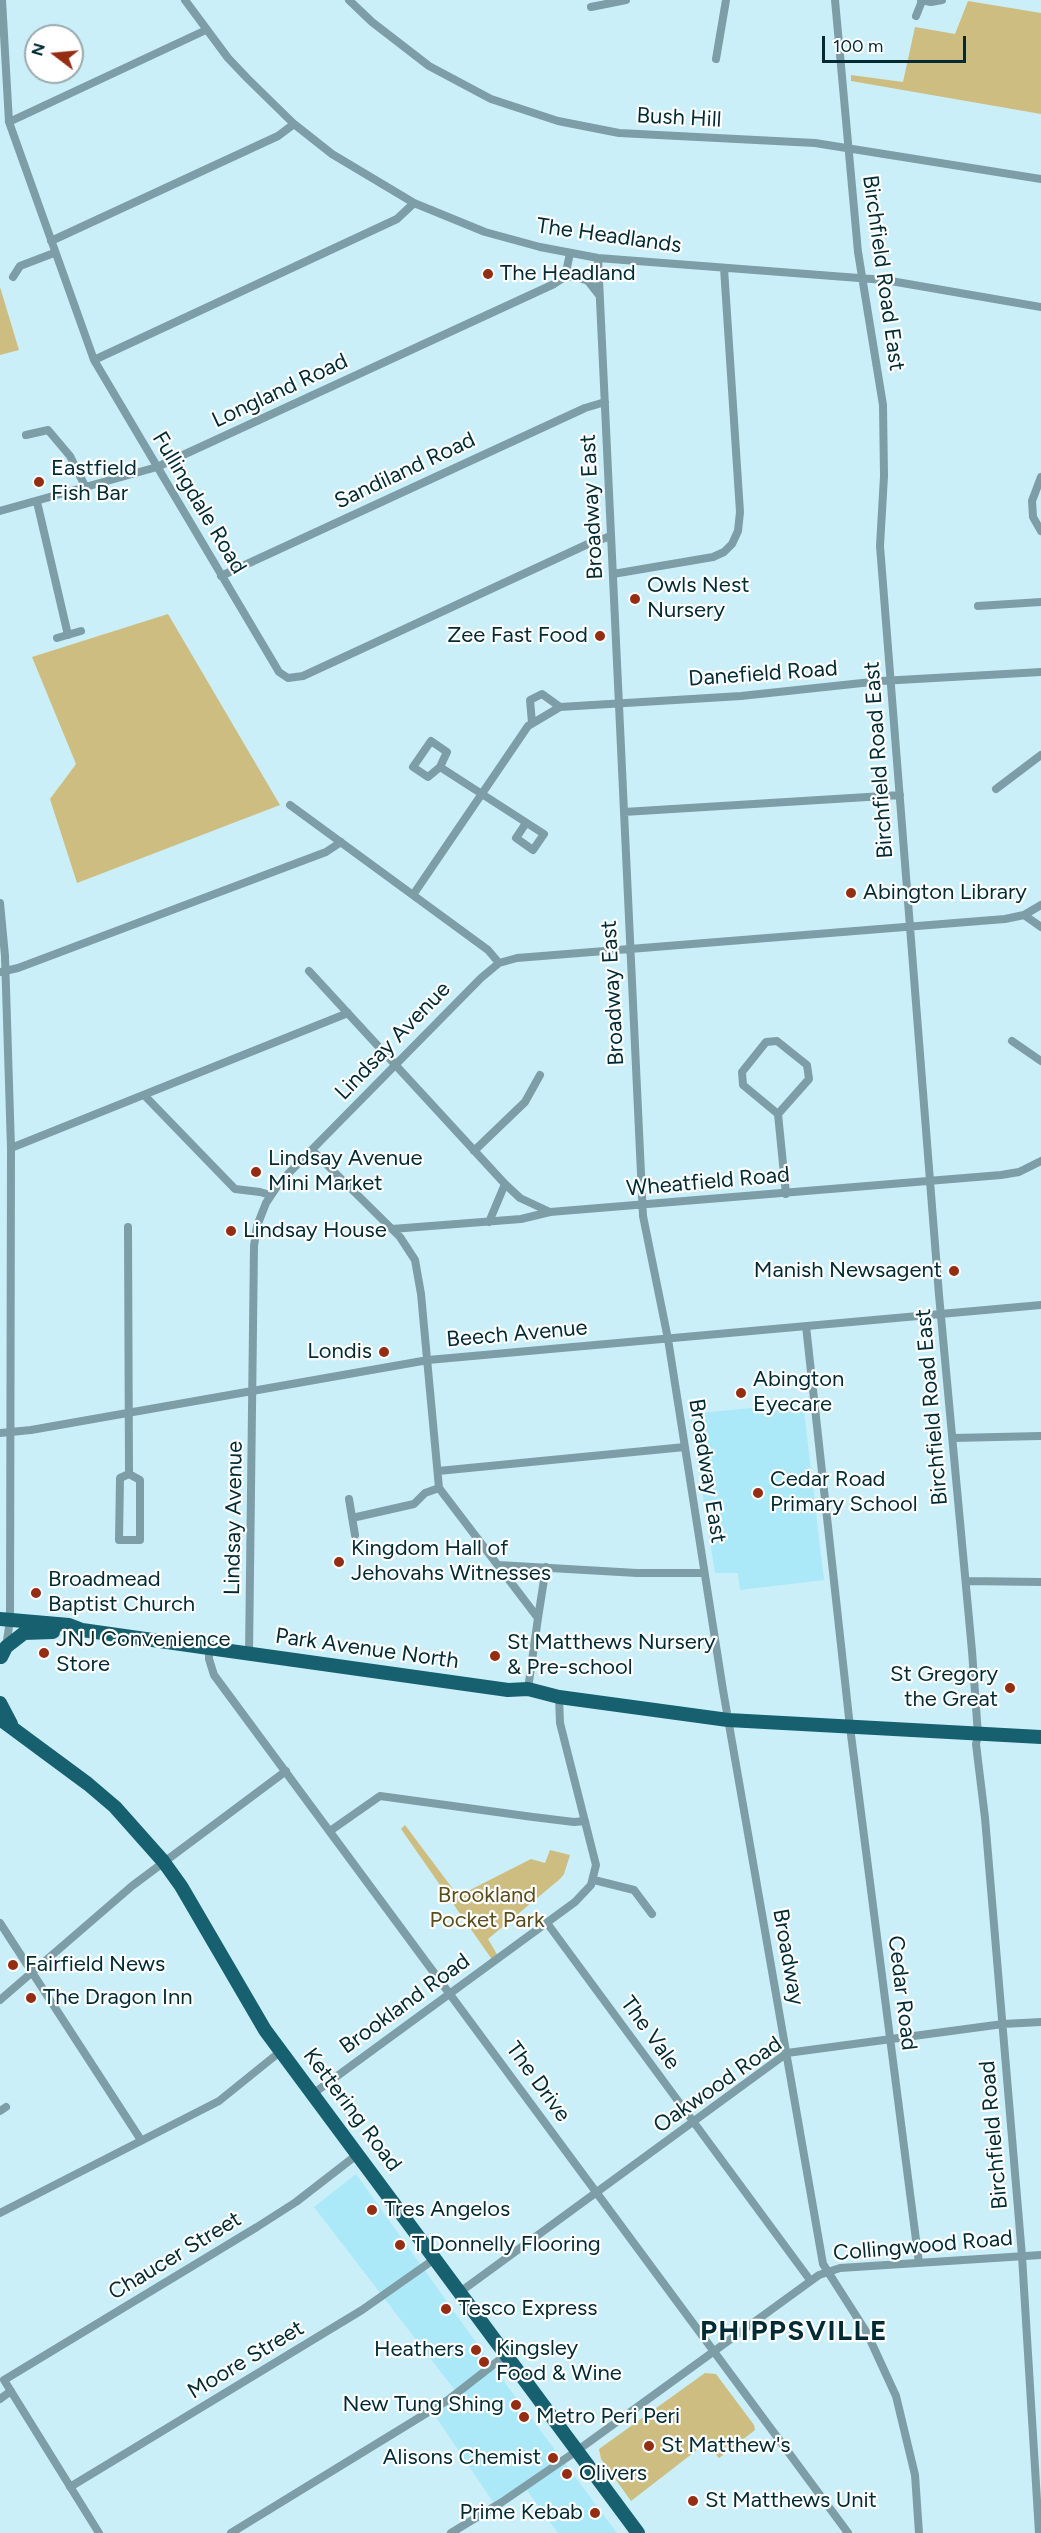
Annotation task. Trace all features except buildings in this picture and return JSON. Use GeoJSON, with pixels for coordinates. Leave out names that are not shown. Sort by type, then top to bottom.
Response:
{"type":"FeatureCollection","features":[{"type":"Feature","properties":{"kind":"main road","name":"Park Avenue North"},"geometry":{"type":"LineString","coordinates":[[5,1619],[69,1626],[81,1630],[508,1690],[528,1689],[559,1697],[728,1720],[1041,1737]]}},
{"type":"Feature","properties":{"kind":"main road","name":"Park Avenue North"},"geometry":{"type":"LineString","coordinates":[[2,1651],[24,1633],[81,1630]]}},
{"type":"Feature","properties":{"kind":"main road","name":"Kettering Road"},"geometry":{"type":"LineString","coordinates":[[0,1702],[4,1715],[16,1731]]}},
{"type":"Feature","properties":{"kind":"main road","name":"Kettering Road"},"geometry":{"type":"LineString","coordinates":[[0,1719],[88,1784],[115,1807],[163,1861],[181,1886],[254,2012],[281,2051],[638,2533]]}},
{"type":"Feature","properties":{"kind":"street","name":"Fullingdale Road"},"geometry":{"type":"LineString","coordinates":[[2,0],[9,122],[94,360],[275,668],[284,677],[293,679],[588,544],[612,536]]}},
{"type":"Feature","properties":{"kind":"street","name":"The Headlands"},"geometry":{"type":"LineString","coordinates":[[185,0],[206,30],[248,79],[294,124],[357,171],[414,203],[485,232],[598,258],[862,278],[1041,307]]}},
{"type":"Feature","properties":{"kind":"street","name":"Bush Hill"},"geometry":{"type":"LineString","coordinates":[[349,0],[372,22],[429,66],[491,99],[558,121],[619,133],[815,143],[1041,179]]}},
{"type":"Feature","properties":{"kind":"street"},"geometry":{"type":"LineString","coordinates":[[591,7],[626,0]]}},
{"type":"Feature","properties":{"kind":"street"},"geometry":{"type":"LineString","coordinates":[[716,59],[726,0]]}},
{"type":"Feature","properties":{"kind":"street","name":"Birchfield Road East"},"geometry":{"type":"LineString","coordinates":[[835,0],[862,278],[883,405],[884,476],[880,546],[941,1314],[978,1735]]}},
{"type":"Feature","properties":{"kind":"street"},"geometry":{"type":"LineString","coordinates":[[916,16],[922,0],[942,0]]}},
{"type":"Feature","properties":{"kind":"street"},"geometry":{"type":"LineString","coordinates":[[9,122],[206,30]]}},
{"type":"Feature","properties":{"kind":"street"},"geometry":{"type":"LineString","coordinates":[[51,242],[278,136],[294,124]]}},
{"type":"Feature","properties":{"kind":"street"},"geometry":{"type":"LineString","coordinates":[[94,360],[398,219],[414,203]]}},
{"type":"Feature","properties":{"kind":"street"},"geometry":{"type":"LineString","coordinates":[[13,277],[20,266],[54,253]]}},
{"type":"Feature","properties":{"kind":"street"},"geometry":{"type":"LineString","coordinates":[[570,253],[566,277],[577,277],[588,281],[600,296]]}},
{"type":"Feature","properties":{"kind":"street","name":"Broadway East"},"geometry":{"type":"LineString","coordinates":[[598,258],[641,1206],[668,1338],[728,1720]]}},
{"type":"Feature","properties":{"kind":"street"},"geometry":{"type":"LineString","coordinates":[[613,574],[713,557],[724,552],[732,544],[738,531],[740,512],[724,268]]}},
{"type":"Feature","properties":{"kind":"street","name":"Longland Road"},"geometry":{"type":"LineString","coordinates":[[0,511],[157,467],[566,277]]}},
{"type":"Feature","properties":{"kind":"street","name":"Sandiland Road"},"geometry":{"type":"LineString","coordinates":[[221,576],[585,408],[605,402]]}},
{"type":"Feature","properties":{"kind":"street"},"geometry":{"type":"LineString","coordinates":[[26,435],[48,430],[70,456],[86,488]]}},
{"type":"Feature","properties":{"kind":"street"},"geometry":{"type":"LineString","coordinates":[[1041,477],[1032,501],[1033,517],[1041,531]]}},
{"type":"Feature","properties":{"kind":"street"},"geometry":{"type":"LineString","coordinates":[[38,502],[68,635]]}},
{"type":"Feature","properties":{"kind":"street"},"geometry":{"type":"LineString","coordinates":[[978,606],[1041,602]]}},
{"type":"Feature","properties":{"kind":"street"},"geometry":{"type":"LineString","coordinates":[[57,638],[81,631]]}},
{"type":"Feature","properties":{"kind":"street","name":"Danefield Road"},"geometry":{"type":"LineString","coordinates":[[413,895],[528,726],[560,707],[741,696],[891,682],[1041,672]]}},
{"type":"Feature","properties":{"kind":"street","name":"Danefield Road"},"geometry":{"type":"LineString","coordinates":[[532,723],[530,700],[542,694],[560,707]]}},
{"type":"Feature","properties":{"kind":"street"},"geometry":{"type":"LineString","coordinates":[[996,789],[1041,755]]}},
{"type":"Feature","properties":{"kind":"street"},"geometry":{"type":"LineString","coordinates":[[440,767],[526,823]]}},
{"type":"Feature","properties":{"kind":"street"},"geometry":{"type":"LineString","coordinates":[[624,812],[900,795]]}},
{"type":"Feature","properties":{"kind":"street"},"geometry":{"type":"LineString","coordinates":[[290,805],[488,950],[499,963]]}},
{"type":"Feature","properties":{"kind":"street"},"geometry":{"type":"LineString","coordinates":[[3,972],[326,852],[341,842]]}},
{"type":"Feature","properties":{"kind":"street"},"geometry":{"type":"LineString","coordinates":[[0,903],[11,1120],[11,1433],[2,1651]]}},
{"type":"Feature","properties":{"kind":"street"},"geometry":{"type":"LineString","coordinates":[[1041,905],[1024,915],[1041,927]]}},
{"type":"Feature","properties":{"kind":"street","name":"Lindsay Avenue"},"geometry":{"type":"LineString","coordinates":[[249,1654],[255,1235],[270,1195],[481,978],[499,963],[517,958],[1005,919],[1024,915]]}},
{"type":"Feature","properties":{"kind":"street"},"geometry":{"type":"LineString","coordinates":[[309,971],[504,1184],[520,1198],[550,1212]]}},
{"type":"Feature","properties":{"kind":"street"},"geometry":{"type":"LineString","coordinates":[[11,1148],[348,1013]]}},
{"type":"Feature","properties":{"kind":"street"},"geometry":{"type":"LineString","coordinates":[[778,1114],[810,1079],[807,1065],[777,1041],[766,1042],[742,1072],[743,1085],[778,1114],[786,1194]]}},
{"type":"Feature","properties":{"kind":"street"},"geometry":{"type":"LineString","coordinates":[[1012,1041],[1041,1061]]}},
{"type":"Feature","properties":{"kind":"street"},"geometry":{"type":"LineString","coordinates":[[474,1151],[525,1102],[540,1075]]}},
{"type":"Feature","properties":{"kind":"street"},"geometry":{"type":"LineString","coordinates":[[144,1095],[235,1190],[270,1195]]}},
{"type":"Feature","properties":{"kind":"street"},"geometry":{"type":"LineString","coordinates":[[0,1120],[11,1120]]}},
{"type":"Feature","properties":{"kind":"street"},"geometry":{"type":"LineString","coordinates":[[312,1150],[392,1229],[409,1249],[418,1267],[439,1488],[538,1618]]}},
{"type":"Feature","properties":{"kind":"street","name":"Wheatfield Road"},"geometry":{"type":"LineString","coordinates":[[392,1229],[522,1219],[550,1212],[1010,1174],[1041,1161]]}},
{"type":"Feature","properties":{"kind":"street"},"geometry":{"type":"LineString","coordinates":[[489,1222],[504,1184]]}},
{"type":"Feature","properties":{"kind":"street"},"geometry":{"type":"LineString","coordinates":[[128,1227],[129,1474]]}},
{"type":"Feature","properties":{"kind":"street","name":"Beech Avenue"},"geometry":{"type":"LineString","coordinates":[[0,1432],[11,1433],[428,1360],[1041,1305]]}},
{"type":"Feature","properties":{"kind":"street","name":"Cedar Road"},"geometry":{"type":"LineString","coordinates":[[806,1326],[850,1727],[919,2263]]}},
{"type":"Feature","properties":{"kind":"street"},"geometry":{"type":"LineString","coordinates":[[953,1438],[1041,1436]]}},
{"type":"Feature","properties":{"kind":"street"},"geometry":{"type":"LineString","coordinates":[[438,1471],[685,1447]]}},
{"type":"Feature","properties":{"kind":"street"},"geometry":{"type":"LineString","coordinates":[[129,1474],[140,1480],[140,1540],[119,1540],[120,1478],[129,1474]]}},
{"type":"Feature","properties":{"kind":"street"},"geometry":{"type":"LineString","coordinates":[[352,1518],[414,1504],[425,1493],[439,1488]]}},
{"type":"Feature","properties":{"kind":"street"},"geometry":{"type":"LineString","coordinates":[[349,1499],[355,1535]]}},
{"type":"Feature","properties":{"kind":"street"},"geometry":{"type":"LineString","coordinates":[[498,1565],[637,1573],[704,1574]]}},
{"type":"Feature","properties":{"kind":"street"},"geometry":{"type":"LineString","coordinates":[[528,1689],[546,1567]]}},
{"type":"Feature","properties":{"kind":"street"},"geometry":{"type":"LineString","coordinates":[[966,1581],[1041,1582]]}},
{"type":"Feature","properties":{"kind":"street","name":"The Drive"},"geometry":{"type":"LineString","coordinates":[[209,1648],[209,1659],[214,1675],[848,2533]]}},
{"type":"Feature","properties":{"kind":"street"},"geometry":{"type":"LineString","coordinates":[[559,1697],[558,1718],[596,1865],[594,1880],[633,1890],[652,1914]]}},
{"type":"Feature","properties":{"kind":"street","name":"Broadway"},"geometry":{"type":"LineString","coordinates":[[728,1720],[826,2272]]}},
{"type":"Feature","properties":{"kind":"street","name":"Birchfield Road"},"geometry":{"type":"LineString","coordinates":[[978,1735],[976,1744],[1003,2024],[1022,2256],[1039,2533]]}},
{"type":"Feature","properties":{"kind":"street"},"geometry":{"type":"LineString","coordinates":[[0,2000],[163,1861],[286,1771]]}},
{"type":"Feature","properties":{"kind":"street"},"geometry":{"type":"LineString","coordinates":[[330,1831],[380,1796],[554,1820],[585,1821]]}},
{"type":"Feature","properties":{"kind":"street","name":"Brookland Road"},"geometry":{"type":"LineString","coordinates":[[314,2093],[547,1923],[583,1895],[594,1880]]}},
{"type":"Feature","properties":{"kind":"street"},"geometry":{"type":"LineString","coordinates":[[0,1923],[141,2140]]}},
{"type":"Feature","properties":{"kind":"street","name":"The Vale"},"geometry":{"type":"LineString","coordinates":[[547,1923],[810,2280]]}},
{"type":"Feature","properties":{"kind":"street","name":"Oakwood Road"},"geometry":{"type":"LineString","coordinates":[[460,2292],[787,2053],[1003,2024],[1041,2022]]}},
{"type":"Feature","properties":{"kind":"street"},"geometry":{"type":"LineString","coordinates":[[0,2213],[219,2102],[281,2051]]}},
{"type":"Feature","properties":{"kind":"street","name":"Chaucer Street"},"geometry":{"type":"LineString","coordinates":[[11,2391],[4,2380],[257,2228],[304,2196],[358,2154]]}},
{"type":"Feature","properties":{"kind":"street","name":"Collingwood Road"},"geometry":{"type":"LineString","coordinates":[[451,2533],[502,2502],[578,2450],[810,2280],[826,2272],[840,2268],[1041,2255]]}},
{"type":"Feature","properties":{"kind":"street","name":"Moore Street"},"geometry":{"type":"LineString","coordinates":[[70,2487],[362,2310],[436,2258]]}},
{"type":"Feature","properties":{"kind":"street"},"geometry":{"type":"LineString","coordinates":[[826,2272],[849,2302],[867,2333],[896,2396],[915,2475],[919,2533]]}},
{"type":"Feature","properties":{"kind":"street"},"geometry":{"type":"LineString","coordinates":[[231,2533],[448,2400],[507,2354]]}},
{"type":"Feature","properties":{"kind":"street"},"geometry":{"type":"LineString","coordinates":[[0,2399],[11,2391],[99,2533]]}},
{"type":"Feature","properties":{"kind":"shaded area","name":"Cedar Road Primary School"},"geometry":{"type":"Polygon","coordinates":[[[803,1403],[824,1580],[740,1590],[738,1573],[715,1573],[690,1414],[803,1403]]]}},
{"type":"Feature","properties":{"kind":"shaded area"},"geometry":{"type":"Polygon","coordinates":[[[356,2174],[500,2376],[617,2533],[558,2533],[523,2485],[493,2502],[434,2414],[460,2397],[314,2207],[356,2174]]]}},
{"type":"Feature","properties":{"kind":"green space"},"geometry":{"type":"Polygon","coordinates":[[[968,1],[1041,13],[1041,114],[851,81],[851,75],[903,82],[915,27],[955,34],[968,1]]]}},
{"type":"Feature","properties":{"kind":"green space"},"geometry":{"type":"Polygon","coordinates":[[[0,287],[19,350],[0,355],[0,287]]]}},
{"type":"Feature","properties":{"kind":"green space"},"geometry":{"type":"Polygon","coordinates":[[[168,614],[280,805],[77,883],[50,799],[76,764],[32,657],[168,614]]]}},
{"type":"Feature","properties":{"kind":"green space","name":"Brookland Pocket Park"},"geometry":{"type":"Polygon","coordinates":[[[405,1825],[453,1889],[466,1892],[531,1859],[545,1863],[550,1850],[570,1855],[560,1879],[488,1939],[498,1956],[493,1961],[401,1829],[405,1825]]]}},
{"type":"Feature","properties":{"kind":"green space"},"geometry":{"type":"Polygon","coordinates":[[[705,2373],[716,2374],[754,2425],[755,2430],[719,2458],[706,2443],[631,2501],[601,2459],[599,2449],[705,2373]]]}},
{"type":"Feature","properties":{"kind":"place","name":"The Headland"},"geometry":{"type":"Point","coordinates":[488,274]}},
{"type":"Feature","properties":{"kind":"place","name":"Eastfield Fish Bar"},"geometry":{"type":"Point","coordinates":[39,482]}},
{"type":"Feature","properties":{"kind":"place","name":"Owls Nest Nursery"},"geometry":{"type":"Point","coordinates":[635,599]}},
{"type":"Feature","properties":{"kind":"place","name":"Zee Fast Food"},"geometry":{"type":"Point","coordinates":[600,636]}},
{"type":"Feature","properties":{"kind":"place","name":"Abington Library"},"geometry":{"type":"Point","coordinates":[851,893]}},
{"type":"Feature","properties":{"kind":"place","name":"Lindsay Avenue Mini Market"},"geometry":{"type":"Point","coordinates":[256,1172]}},
{"type":"Feature","properties":{"kind":"place","name":"Lindsay House"},"geometry":{"type":"Point","coordinates":[231,1231]}},
{"type":"Feature","properties":{"kind":"place","name":"Manish Newsagent"},"geometry":{"type":"Point","coordinates":[954,1271]}},
{"type":"Feature","properties":{"kind":"place","name":"Londis"},"geometry":{"type":"Point","coordinates":[384,1352]}},
{"type":"Feature","properties":{"kind":"place","name":"Abington Eyecare"},"geometry":{"type":"Point","coordinates":[741,1393]}},
{"type":"Feature","properties":{"kind":"place","name":"Cedar Road Primary School"},"geometry":{"type":"Point","coordinates":[758,1493]}},
{"type":"Feature","properties":{"kind":"place","name":"Kingdom Hall of Jehovahs Witnesses"},"geometry":{"type":"Point","coordinates":[339,1562]}},
{"type":"Feature","properties":{"kind":"place","name":"Broadmead Baptist Church"},"geometry":{"type":"Point","coordinates":[36,1593]}},
{"type":"Feature","properties":{"kind":"place","name":"JNJ Convenience Store"},"geometry":{"type":"Point","coordinates":[44,1653]}},
{"type":"Feature","properties":{"kind":"place","name":"St Matthews Nursery & Pre-school"},"geometry":{"type":"Point","coordinates":[495,1656]}},
{"type":"Feature","properties":{"kind":"place","name":"St Gregory the Great"},"geometry":{"type":"Point","coordinates":[1010,1688]}},
{"type":"Feature","properties":{"kind":"place","name":"Fairfield News"},"geometry":{"type":"Point","coordinates":[13,1965]}},
{"type":"Feature","properties":{"kind":"place","name":"The Dragon Inn"},"geometry":{"type":"Point","coordinates":[31,1998]}},
{"type":"Feature","properties":{"kind":"place","name":"Tres Angelos"},"geometry":{"type":"Point","coordinates":[372,2210]}},
{"type":"Feature","properties":{"kind":"place","name":"T Donnelly Flooring"},"geometry":{"type":"Point","coordinates":[400,2245]}},
{"type":"Feature","properties":{"kind":"place","name":"Tesco Express"},"geometry":{"type":"Point","coordinates":[446,2309]}},
{"type":"Feature","properties":{"kind":"place","name":"Heathers"},"geometry":{"type":"Point","coordinates":[476,2350]}},
{"type":"Feature","properties":{"kind":"place","name":"Kingsley Food & Wine"},"geometry":{"type":"Point","coordinates":[484,2362]}},
{"type":"Feature","properties":{"kind":"place","name":"New Tung Shing"},"geometry":{"type":"Point","coordinates":[516,2405]}},
{"type":"Feature","properties":{"kind":"place","name":"Metro Peri Peri"},"geometry":{"type":"Point","coordinates":[524,2417]}},
{"type":"Feature","properties":{"kind":"place","name":"St Matthew's"},"geometry":{"type":"Point","coordinates":[649,2446]}},
{"type":"Feature","properties":{"kind":"place","name":"Alisons Chemist"},"geometry":{"type":"Point","coordinates":[553,2458]}},
{"type":"Feature","properties":{"kind":"place","name":"Olivers"},"geometry":{"type":"Point","coordinates":[567,2474]}},
{"type":"Feature","properties":{"kind":"place","name":"St Matthews Unit"},"geometry":{"type":"Point","coordinates":[693,2501]}},
{"type":"Feature","properties":{"kind":"place","name":"Prime Kebab"},"geometry":{"type":"Point","coordinates":[595,2513]}},
{"type":"Feature","properties":{"kind":"district","name":"PHIPPSVILLE"},"geometry":{"type":"Point","coordinates":[794,2332]}}]}
